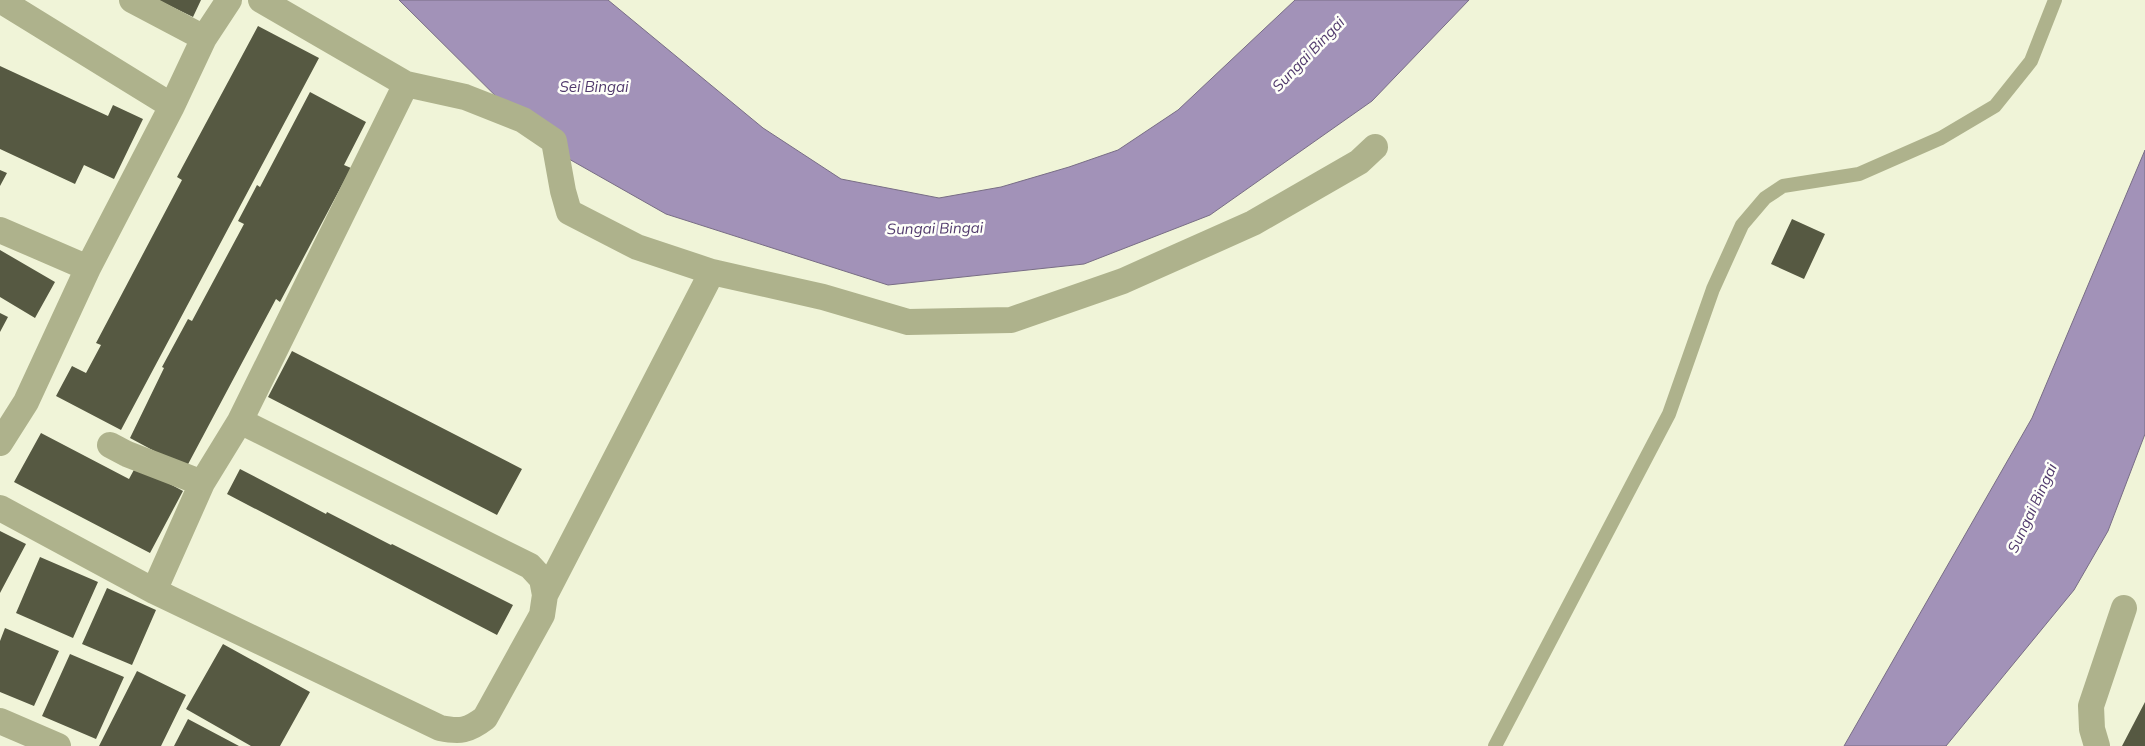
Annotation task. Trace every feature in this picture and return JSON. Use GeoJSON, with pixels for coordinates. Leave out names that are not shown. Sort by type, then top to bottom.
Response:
{"type":"FeatureCollection","features":[{"type":"Feature","properties":{"kind":"street"},"geometry":{"type":"LineString","coordinates":[[0,0],[172,106]]}},
{"type":"Feature","properties":{"kind":"street"},"geometry":{"type":"LineString","coordinates":[[132,0],[204,38]]}},
{"type":"Feature","properties":{"kind":"street"},"geometry":{"type":"LineString","coordinates":[[0,443],[26,402],[88,268],[172,106],[204,38],[229,0]]}},
{"type":"Feature","properties":{"kind":"street"},"geometry":{"type":"LineString","coordinates":[[261,0],[406,84],[465,97],[524,120],[554,141],[562,191],[569,212],[637,247],[712,272],[823,297],[908,322],[1011,320],[1123,281],[1253,223],[1359,162],[1375,148]]}},
{"type":"Feature","properties":{"kind":"street"},"geometry":{"type":"LineString","coordinates":[[154,591],[202,483],[240,421],[406,84]]}},
{"type":"Feature","properties":{"kind":"street"},"geometry":{"type":"LineString","coordinates":[[0,230],[88,268]]}},
{"type":"Feature","properties":{"kind":"street"},"geometry":{"type":"LineString","coordinates":[[0,508],[154,591],[440,728],[455,731],[472,728],[485,718],[542,615],[545,595],[712,272]]}},
{"type":"Feature","properties":{"kind":"street"},"geometry":{"type":"LineString","coordinates":[[240,421],[530,566],[542,579],[545,595]]}},
{"type":"Feature","properties":{"kind":"street"},"geometry":{"type":"LineString","coordinates":[[110,445],[127,454],[202,483]]}},
{"type":"Feature","properties":{"kind":"street"},"geometry":{"type":"LineString","coordinates":[[2097,746],[2092,729],[2092,706],[2124,608]]}},
{"type":"Feature","properties":{"kind":"street"},"geometry":{"type":"LineString","coordinates":[[0,721],[58,746]]}},
{"type":"Feature","properties":{"kind":"lane"},"geometry":{"type":"LineString","coordinates":[[1495,746],[1669,414],[1713,289],[1742,225],[1765,198],[1783,186],[1859,174],[1941,138],[1994,106],[2030,62],[2055,0]]}},
{"type":"Feature","properties":{"kind":"water","name":"Sei Bingai"},"geometry":{"type":"Polygon","coordinates":[[[399,0],[608,0],[763,128],[841,179],[939,198],[1001,187],[1118,150],[1178,110],[1295,0],[1469,0],[1372,101],[1210,215],[1084,264],[888,285],[666,214],[546,146],[399,0]]]}},
{"type":"Feature","properties":{"kind":"water","name":"Sungai Bingai"},"geometry":{"type":"Polygon","coordinates":[[[2145,150],[2145,434],[2108,531],[2074,590],[1946,746],[1844,746],[2032,418],[2145,150]]]}},
{"type":"Feature","properties":{"kind":"building"},"geometry":{"type":"Polygon","coordinates":[[[158,0],[201,0],[193,17],[158,0]]]}},
{"type":"Feature","properties":{"kind":"building"},"geometry":{"type":"Polygon","coordinates":[[[258,26],[319,58],[121,430],[56,396],[72,366],[86,373],[101,345],[96,343],[182,180],[177,177],[258,26]]]}},
{"type":"Feature","properties":{"kind":"building"},"geometry":{"type":"Polygon","coordinates":[[[0,66],[108,116],[113,105],[143,119],[114,179],[84,165],[75,184],[0,149],[0,66]]]}},
{"type":"Feature","properties":{"kind":"building"},"geometry":{"type":"Polygon","coordinates":[[[310,92],[366,122],[344,165],[351,168],[280,302],[276,299],[186,468],[130,438],[164,368],[162,367],[188,319],[192,321],[244,224],[238,221],[257,185],[260,187],[310,92]]]}},
{"type":"Feature","properties":{"kind":"building"},"geometry":{"type":"Polygon","coordinates":[[[0,170],[7,173],[0,186],[0,170]]]}},
{"type":"Feature","properties":{"kind":"building"},"geometry":{"type":"Polygon","coordinates":[[[1792,219],[1825,234],[1804,279],[1771,264],[1792,219]]]}},
{"type":"Feature","properties":{"kind":"building"},"geometry":{"type":"Polygon","coordinates":[[[0,250],[55,282],[35,318],[0,297],[0,250]]]}},
{"type":"Feature","properties":{"kind":"building"},"geometry":{"type":"Polygon","coordinates":[[[0,313],[8,317],[0,332],[0,313]]]}},
{"type":"Feature","properties":{"kind":"building"},"geometry":{"type":"Polygon","coordinates":[[[292,351],[522,469],[497,515],[268,397],[292,351]]]}},
{"type":"Feature","properties":{"kind":"building"},"geometry":{"type":"Polygon","coordinates":[[[41,433],[129,479],[136,466],[183,491],[150,553],[14,482],[41,433]]]}},
{"type":"Feature","properties":{"kind":"building"},"geometry":{"type":"Polygon","coordinates":[[[240,469],[326,514],[327,512],[513,605],[497,635],[227,494],[240,469]]]}},
{"type":"Feature","properties":{"kind":"building"},"geometry":{"type":"Polygon","coordinates":[[[0,531],[26,544],[0,593],[0,531]]]}},
{"type":"Feature","properties":{"kind":"building"},"geometry":{"type":"Polygon","coordinates":[[[40,557],[98,582],[73,638],[16,613],[40,557]]]}},
{"type":"Feature","properties":{"kind":"building"},"geometry":{"type":"Polygon","coordinates":[[[107,588],[156,610],[132,665],[82,644],[107,588]]]}},
{"type":"Feature","properties":{"kind":"building"},"geometry":{"type":"Polygon","coordinates":[[[5,628],[59,651],[34,706],[0,692],[0,641],[5,628]]]}},
{"type":"Feature","properties":{"kind":"building"},"geometry":{"type":"Polygon","coordinates":[[[223,644],[310,692],[280,746],[251,746],[186,709],[223,644]]]}},
{"type":"Feature","properties":{"kind":"building"},"geometry":{"type":"Polygon","coordinates":[[[70,654],[124,677],[96,739],[42,716],[70,654]]]}},
{"type":"Feature","properties":{"kind":"building"},"geometry":{"type":"Polygon","coordinates":[[[137,671],[186,695],[161,746],[99,746],[137,671]]]}},
{"type":"Feature","properties":{"kind":"building"},"geometry":{"type":"Polygon","coordinates":[[[2145,702],[2145,746],[2122,746],[2145,702]]]}},
{"type":"Feature","properties":{"kind":"building"},"geometry":{"type":"Polygon","coordinates":[[[188,719],[239,746],[174,746],[188,719]]]}}]}
